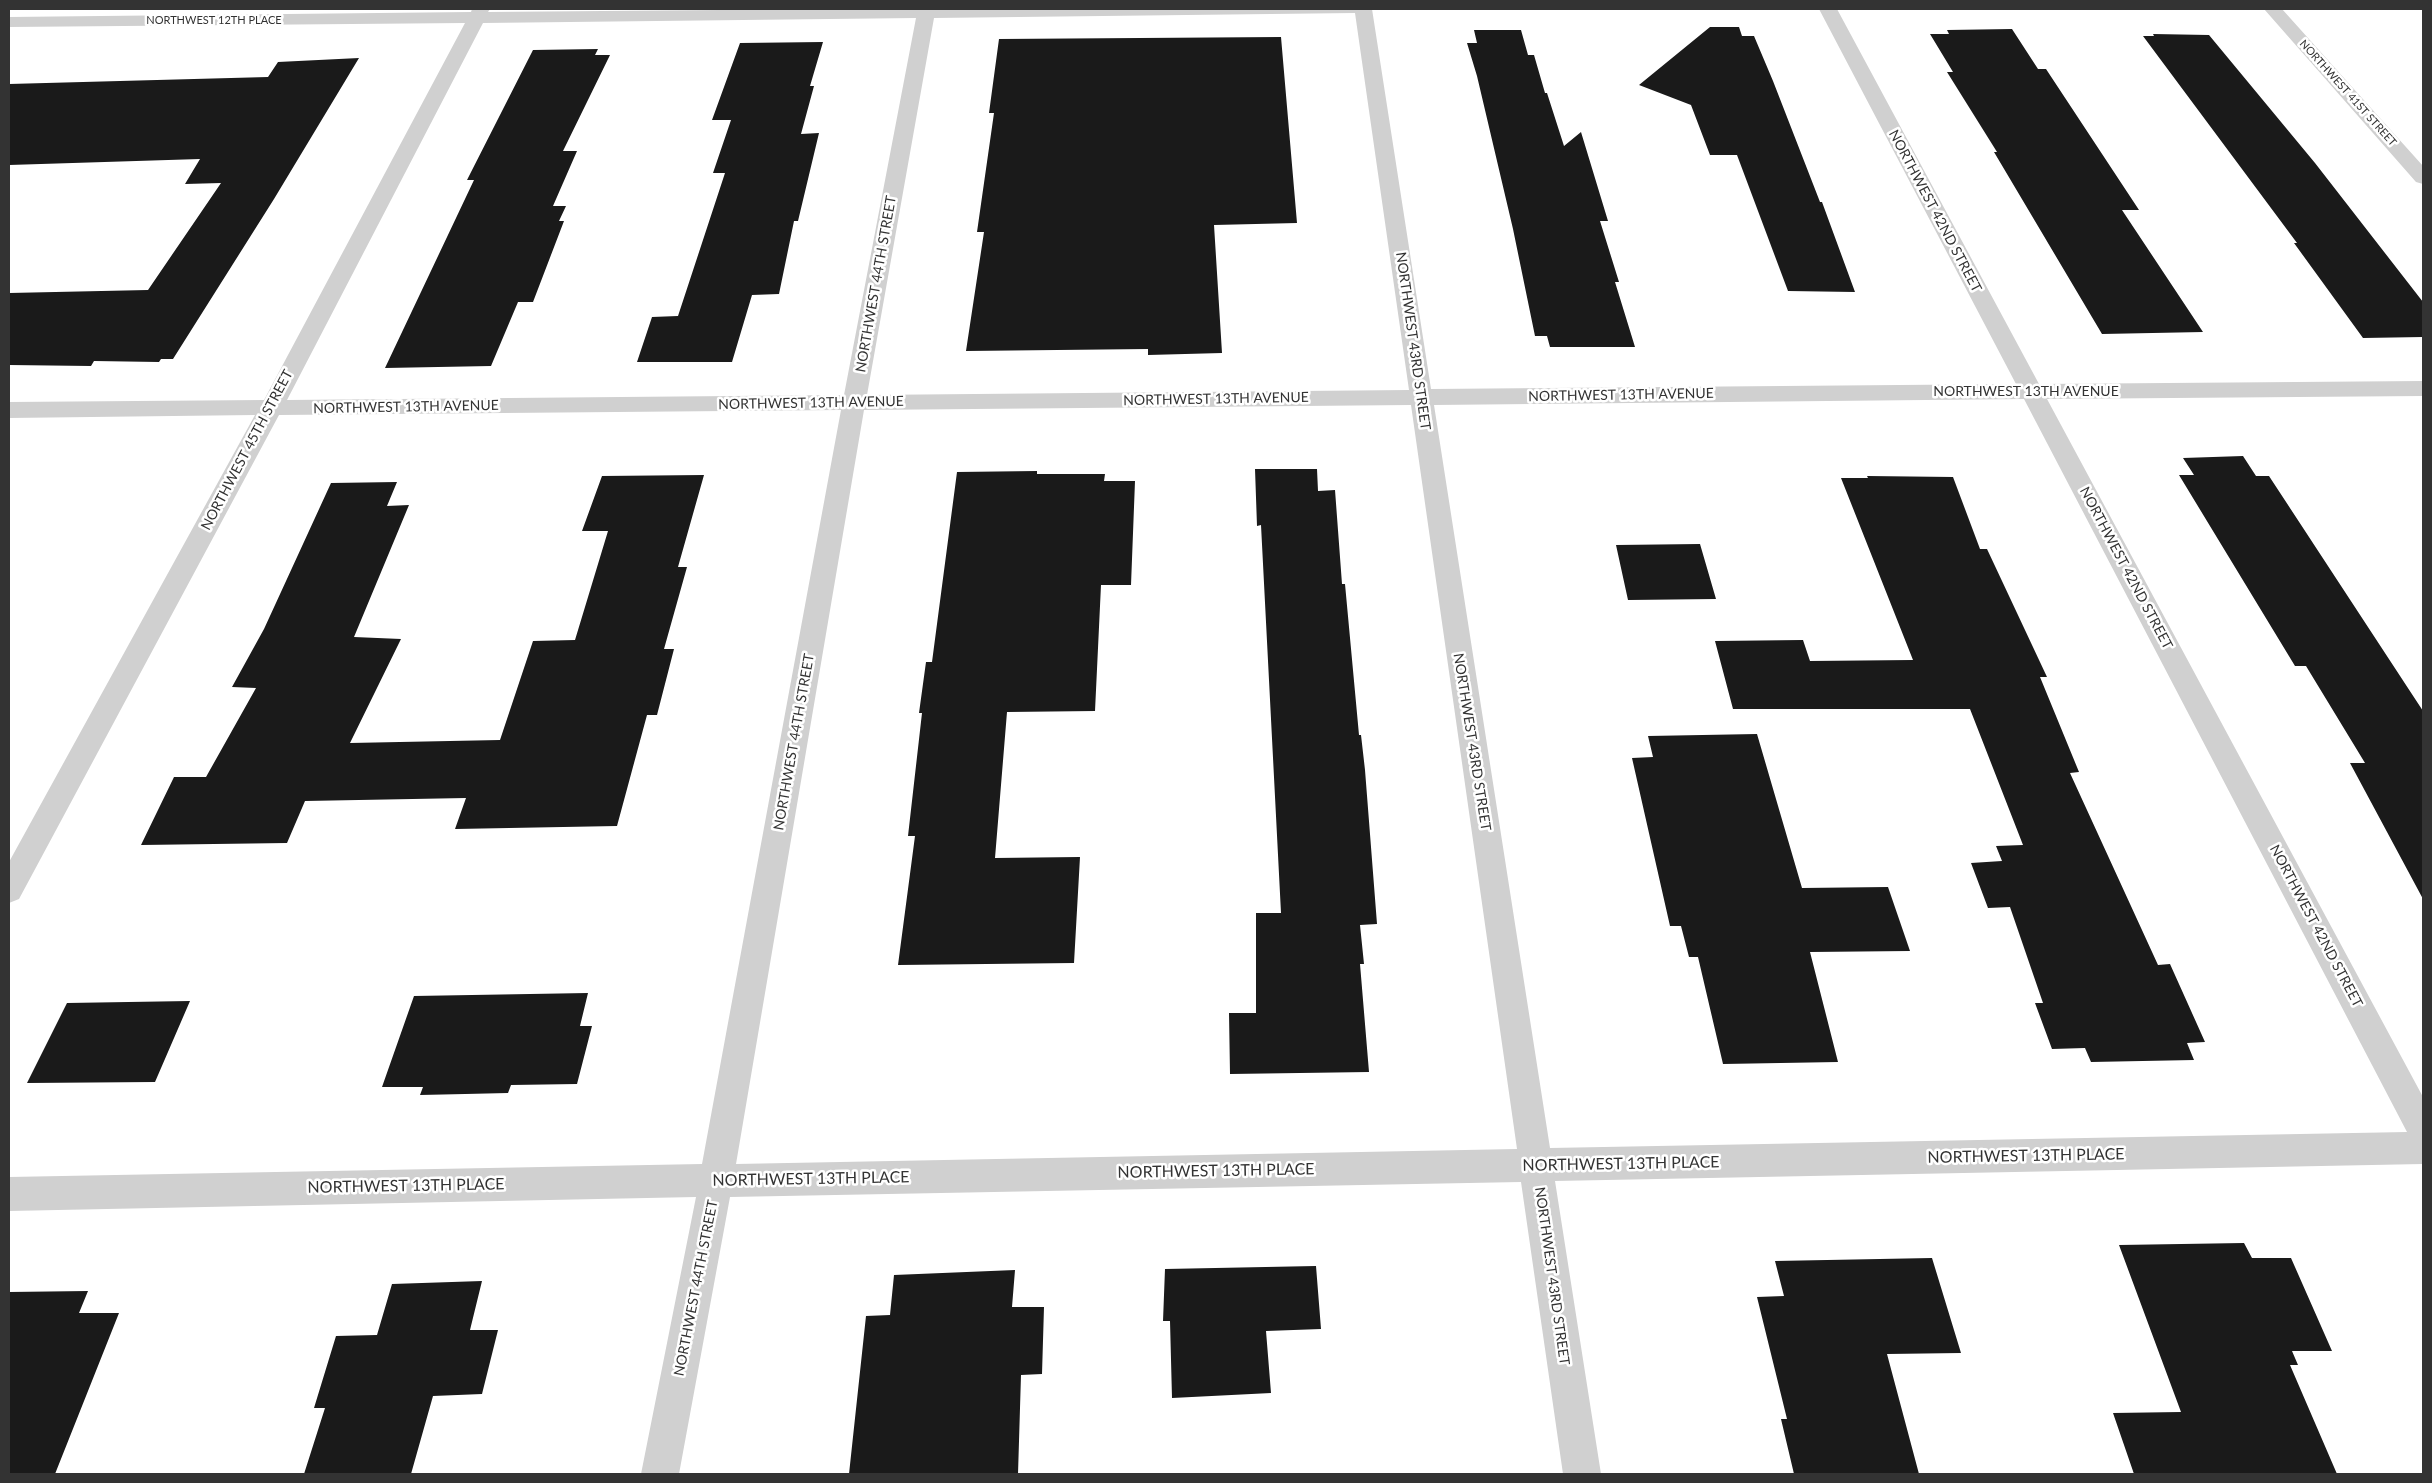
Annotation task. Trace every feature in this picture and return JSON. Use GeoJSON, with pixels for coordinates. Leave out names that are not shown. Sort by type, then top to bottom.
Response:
{"type":"FeatureCollection","features":[{"type":"Feature","properties":{"kind":"street","name":"NORTHWEST 12TH PLACE"},"geometry":{"type":"LineString","coordinates":[[9,22],[478,13],[1348,9]]}},
{"type":"Feature","properties":{"kind":"street","name":"NORTHWEST 43RD STREET"},"geometry":{"type":"LineString","coordinates":[[1363,9],[1582,1474]]}},
{"type":"Feature","properties":{"kind":"street","name":"NORTHWEST 42ND STREET"},"geometry":{"type":"LineString","coordinates":[[1828,9],[2423,1129]]}},
{"type":"Feature","properties":{"kind":"street","name":"NORTHWEST 41ST STREET"},"geometry":{"type":"LineString","coordinates":[[2273,9],[2423,178]]}},
{"type":"Feature","properties":{"kind":"street","name":"NORTHWEST 44TH STREET"},"geometry":{"type":"LineString","coordinates":[[660,1474],[716,1180],[854,402],[926,11]]}},
{"type":"Feature","properties":{"kind":"street","name":"NORTHWEST 45TH STREET"},"geometry":{"type":"LineString","coordinates":[[9,890],[271,408],[478,13]]}},
{"type":"Feature","properties":{"kind":"street","name":"NORTHWEST 13TH AVENUE"},"geometry":{"type":"LineString","coordinates":[[9,410],[2423,388]]}},
{"type":"Feature","properties":{"kind":"street","name":"NORTHWEST 13TH PLACE"},"geometry":{"type":"LineString","coordinates":[[9,1194],[2423,1148]]}},
{"type":"Feature","properties":{"kind":"building"},"geometry":{"type":"Polygon","coordinates":[[[1710,27],[1739,27],[1742,36],[1754,36],[1820,202],[1822,202],[1855,292],[1788,291],[1737,155],[1710,155],[1691,105],[1639,85],[1710,27]]]}},
{"type":"Feature","properties":{"kind":"building"},"geometry":{"type":"Polygon","coordinates":[[[2012,29],[2038,69],[2046,69],[2139,210],[2122,210],[2203,332],[2102,334],[1994,152],[1997,152],[1947,72],[1953,72],[1930,34],[1949,34],[1947,30],[2012,29]]]}},
{"type":"Feature","properties":{"kind":"building"},"geometry":{"type":"Polygon","coordinates":[[[1474,30],[1521,30],[1528,55],[1534,55],[1564,146],[1581,132],[1608,221],[1600,221],[1619,282],[1615,282],[1635,347],[1550,347],[1547,336],[1535,336],[1513,229],[1477,76],[1467,43],[1477,43],[1474,30]]]}},
{"type":"Feature","properties":{"kind":"building"},"geometry":{"type":"Polygon","coordinates":[[[2153,34],[2209,35],[2315,163],[2423,302],[2423,337],[2363,338],[2294,243],[2297,243],[2143,36],[2154,36],[2153,34]]]}},
{"type":"Feature","properties":{"kind":"building"},"geometry":{"type":"Polygon","coordinates":[[[1281,37],[1297,223],[1214,225],[1222,353],[1148,355],[1148,349],[966,351],[984,232],[977,232],[994,113],[989,113],[999,39],[1281,37]]]}},
{"type":"Feature","properties":{"kind":"building"},"geometry":{"type":"Polygon","coordinates":[[[823,42],[810,86],[814,86],[801,134],[819,133],[798,221],[794,221],[779,294],[752,295],[732,362],[637,362],[652,317],[678,316],[725,173],[713,173],[731,120],[712,120],[740,43],[823,42]]]}},
{"type":"Feature","properties":{"kind":"building"},"geometry":{"type":"Polygon","coordinates":[[[598,49],[595,55],[610,55],[563,151],[577,151],[553,206],[566,206],[559,221],[564,221],[533,302],[518,302],[491,366],[385,368],[474,180],[467,180],[533,50],[598,49]]]}},
{"type":"Feature","properties":{"kind":"building"},"geometry":{"type":"Polygon","coordinates":[[[359,58],[274,199],[173,359],[161,359],[159,362],[94,361],[91,366],[9,365],[9,293],[148,290],[221,183],[185,184],[200,159],[9,165],[9,84],[268,77],[278,62],[359,58]]]}},
{"type":"Feature","properties":{"kind":"building"},"geometry":{"type":"Polygon","coordinates":[[[2243,456],[2256,476],[2269,476],[2423,711],[2423,899],[2350,763],[2365,763],[2306,666],[2295,666],[2179,475],[2194,475],[2183,458],[2243,456]]]}},
{"type":"Feature","properties":{"kind":"building"},"geometry":{"type":"Polygon","coordinates":[[[1255,469],[1317,469],[1318,491],[1335,490],[1342,584],[1345,584],[1359,735],[1361,735],[1365,770],[1377,924],[1360,925],[1364,964],[1360,964],[1369,1072],[1230,1074],[1229,1013],[1256,1013],[1256,913],[1281,913],[1261,525],[1257,526],[1255,469]]]}},
{"type":"Feature","properties":{"kind":"building"},"geometry":{"type":"Polygon","coordinates":[[[1037,471],[1037,474],[1105,474],[1104,481],[1135,481],[1131,585],[1101,585],[1095,711],[1007,712],[995,858],[1080,857],[1074,963],[898,965],[915,836],[908,836],[922,713],[919,713],[926,662],[932,662],[957,472],[1037,471]]]}},
{"type":"Feature","properties":{"kind":"building"},"geometry":{"type":"Polygon","coordinates":[[[704,475],[678,567],[687,567],[664,649],[674,649],[657,715],[647,715],[617,826],[455,829],[466,798],[305,801],[287,843],[141,845],[174,777],[206,777],[256,688],[232,687],[264,629],[331,483],[397,482],[387,506],[409,505],[354,637],[401,639],[350,743],[500,740],[533,641],[575,640],[608,531],[582,531],[602,476],[704,475]]]}},
{"type":"Feature","properties":{"kind":"building"},"geometry":{"type":"Polygon","coordinates":[[[1867,476],[1953,477],[1980,549],[1987,549],[2047,677],[2040,677],[2079,772],[2070,773],[2158,965],[2170,964],[2205,1042],[2187,1043],[2194,1060],[2091,1062],[2085,1048],[2052,1049],[2035,1003],[2043,1003],[2010,907],[1988,908],[1971,863],[2002,861],[1996,846],[2023,845],[1970,709],[1733,709],[1715,641],[1803,640],[1810,661],[1913,660],[1841,478],[1868,478],[1867,476]]]}},
{"type":"Feature","properties":{"kind":"building"},"geometry":{"type":"Polygon","coordinates":[[[1700,544],[1716,599],[1628,600],[1616,545],[1700,544]]]}},
{"type":"Feature","properties":{"kind":"building"},"geometry":{"type":"Polygon","coordinates":[[[1757,734],[1802,888],[1888,887],[1910,951],[1810,952],[1838,1062],[1723,1064],[1698,957],[1689,957],[1681,926],[1670,926],[1632,758],[1653,757],[1648,736],[1757,734]]]}},
{"type":"Feature","properties":{"kind":"building"},"geometry":{"type":"Polygon","coordinates":[[[588,993],[580,1026],[592,1026],[577,1084],[511,1085],[508,1093],[420,1095],[423,1087],[382,1087],[414,996],[588,993]]]}},
{"type":"Feature","properties":{"kind":"building"},"geometry":{"type":"Polygon","coordinates":[[[190,1001],[155,1082],[27,1083],[67,1003],[190,1001]]]}},
{"type":"Feature","properties":{"kind":"building"},"geometry":{"type":"Polygon","coordinates":[[[2244,1243],[2252,1258],[2291,1258],[2332,1351],[2292,1351],[2298,1365],[2290,1365],[2337,1474],[2134,1474],[2113,1413],[2181,1412],[2119,1245],[2244,1243]]]}},
{"type":"Feature","properties":{"kind":"building"},"geometry":{"type":"Polygon","coordinates":[[[1932,1258],[1961,1353],[1887,1354],[1919,1474],[1794,1474],[1781,1419],[1787,1419],[1757,1297],[1784,1296],[1775,1261],[1932,1258]]]}},
{"type":"Feature","properties":{"kind":"building"},"geometry":{"type":"Polygon","coordinates":[[[1316,1266],[1321,1329],[1266,1331],[1271,1393],[1172,1398],[1170,1321],[1163,1321],[1165,1269],[1316,1266]]]}},
{"type":"Feature","properties":{"kind":"building"},"geometry":{"type":"Polygon","coordinates":[[[1015,1270],[1012,1307],[1044,1307],[1042,1374],[1021,1375],[1018,1474],[849,1474],[866,1316],[890,1315],[894,1275],[1015,1270]]]}},
{"type":"Feature","properties":{"kind":"building"},"geometry":{"type":"Polygon","coordinates":[[[482,1281],[470,1330],[498,1330],[482,1394],[433,1396],[411,1474],[304,1474],[325,1408],[314,1408],[336,1336],[377,1335],[392,1284],[482,1281]]]}},
{"type":"Feature","properties":{"kind":"building"},"geometry":{"type":"Polygon","coordinates":[[[88,1291],[79,1313],[119,1313],[55,1474],[9,1474],[9,1292],[88,1291]]]}}]}
